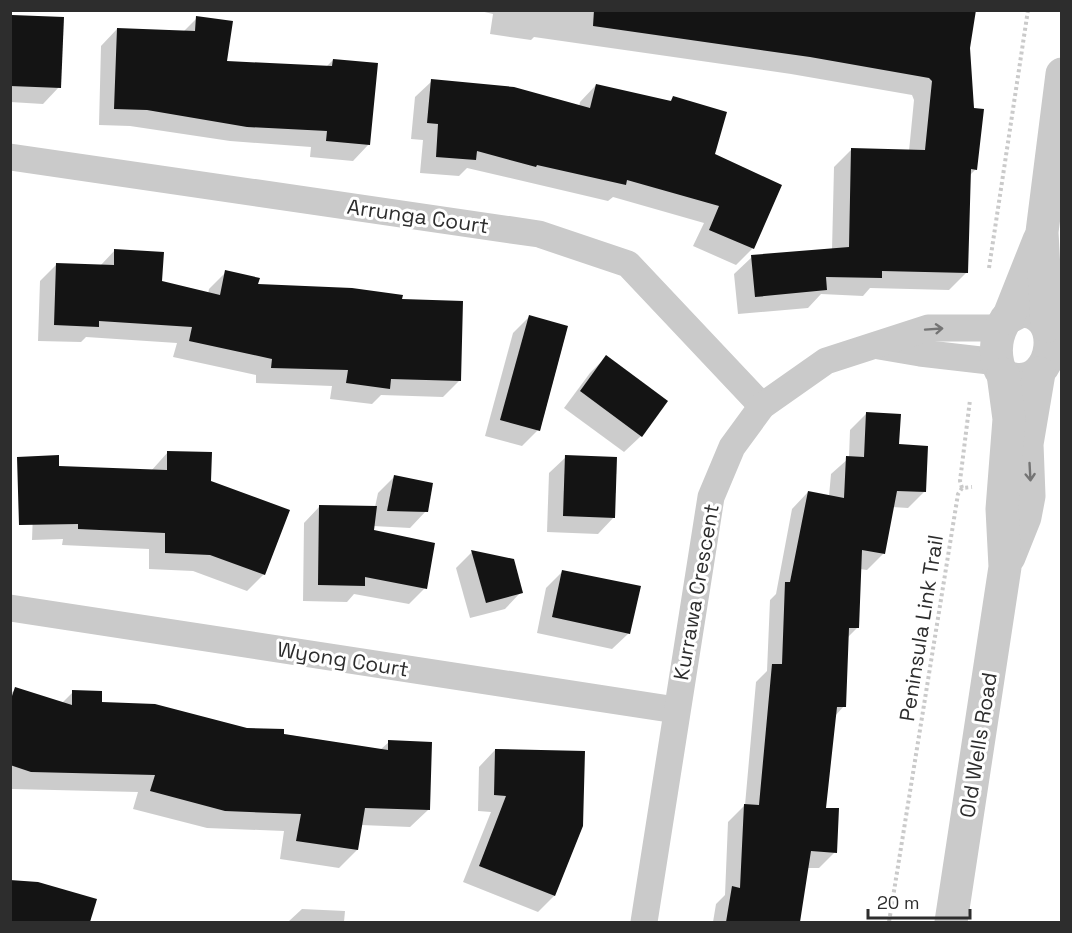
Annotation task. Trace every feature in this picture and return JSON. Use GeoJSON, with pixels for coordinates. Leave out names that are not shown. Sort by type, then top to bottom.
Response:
{"type":"FeatureCollection","features":[{"type":"Feature","properties":{"kind":"street"},"geometry":{"type":"LineString","coordinates":[[1042,232],[996,343],[992,365],[1020,380],[1031,378],[1039,373],[1047,360],[1050,346],[1042,232],[1062,74]]}},
{"type":"Feature","properties":{"kind":"street","name":"Arrunga Court"},"geometry":{"type":"LineString","coordinates":[[10,157],[539,234],[628,264],[762,406]]}},
{"type":"Feature","properties":{"kind":"street"},"geometry":{"type":"LineString","coordinates":[[1004,323],[1029,311],[1039,315],[1047,326]]}},
{"type":"Feature","properties":{"kind":"street","name":"Kurrawa Crescent"},"geometry":{"type":"LineString","coordinates":[[644,922],[711,498],[732,447],[762,406],[826,361],[928,328],[1004,323]]}},
{"type":"Feature","properties":{"kind":"street","name":"Kurrawa Crescent"},"geometry":{"type":"LineString","coordinates":[[878,345],[992,365]]}},
{"type":"Feature","properties":{"kind":"street","name":"Old Wells Road"},"geometry":{"type":"LineString","coordinates":[[951,922],[1005,567],[1003,492],[1009,419],[992,365]]}},
{"type":"Feature","properties":{"kind":"street","name":"Old Wells Road"},"geometry":{"type":"LineString","coordinates":[[1005,567],[1025,517],[1029,496],[1027,444],[1039,373]]}},
{"type":"Feature","properties":{"kind":"street","name":"Wyong Court"},"geometry":{"type":"LineString","coordinates":[[10,608],[676,710]]}},
{"type":"Feature","properties":{"kind":"path"},"geometry":{"type":"LineString","coordinates":[[989,271],[1028,10]]}},
{"type":"Feature","properties":{"kind":"path","name":"Peninsula Link Trail"},"geometry":{"type":"LineString","coordinates":[[889,922],[954,517],[958,494],[962,488],[960,481],[992,365]]}},
{"type":"Feature","properties":{"kind":"path"},"geometry":{"type":"LineString","coordinates":[[962,488],[969,486],[1003,492]]}},
{"type":"Feature","properties":{"kind":"building"},"geometry":{"type":"Polygon","coordinates":[[[594,10],[976,10],[970,48],[974,108],[984,109],[977,170],[971,169],[968,273],[882,271],[882,278],[826,277],[827,290],[755,297],[751,255],[849,247],[851,148],[925,150],[932,81],[929,78],[810,57],[593,26],[594,10]]]}},
{"type":"Feature","properties":{"kind":"building"},"geometry":{"type":"Polygon","coordinates":[[[12,15],[64,17],[61,88],[10,86],[12,15]]]}},
{"type":"Feature","properties":{"kind":"building"},"geometry":{"type":"Polygon","coordinates":[[[196,16],[233,21],[227,61],[332,66],[333,59],[378,63],[370,145],[326,141],[327,131],[247,127],[147,110],[114,109],[117,28],[195,31],[196,16]]]}},
{"type":"Feature","properties":{"kind":"building"},"geometry":{"type":"Polygon","coordinates":[[[431,79],[514,87],[590,108],[596,84],[671,101],[673,96],[727,112],[715,154],[782,185],[754,249],[709,230],[719,206],[627,180],[626,185],[537,165],[536,167],[477,151],[476,160],[436,157],[438,124],[427,123],[431,79]]]}},
{"type":"Feature","properties":{"kind":"building"},"geometry":{"type":"Polygon","coordinates":[[[114,249],[164,252],[162,281],[220,295],[225,270],[260,278],[258,284],[352,288],[403,295],[402,299],[463,301],[461,381],[391,379],[390,389],[346,383],[348,370],[271,368],[272,359],[189,341],[192,327],[99,321],[99,327],[54,325],[56,263],[114,265],[114,249]]]}},
{"type":"Feature","properties":{"kind":"building"},"geometry":{"type":"Polygon","coordinates":[[[529,315],[568,326],[540,431],[500,420],[529,315]]]}},
{"type":"Feature","properties":{"kind":"building"},"geometry":{"type":"Polygon","coordinates":[[[606,355],[668,401],[642,437],[580,391],[606,355]]]}},
{"type":"Feature","properties":{"kind":"building"},"geometry":{"type":"Polygon","coordinates":[[[866,412],[901,414],[899,444],[928,446],[926,492],[897,491],[885,554],[862,550],[859,628],[849,628],[846,707],[837,707],[826,808],[839,808],[837,853],[811,851],[800,922],[726,922],[732,886],[740,888],[744,804],[759,805],[772,664],[782,664],[785,582],[790,582],[808,491],[844,498],[846,456],[864,457],[866,412]]]}},
{"type":"Feature","properties":{"kind":"building"},"geometry":{"type":"Polygon","coordinates":[[[167,451],[212,452],[211,481],[290,510],[265,575],[210,555],[165,553],[165,533],[78,529],[78,524],[19,525],[17,457],[59,455],[59,466],[167,470],[167,451]]]}},
{"type":"Feature","properties":{"kind":"building"},"geometry":{"type":"Polygon","coordinates":[[[565,455],[617,457],[615,518],[563,516],[565,455]]]}},
{"type":"Feature","properties":{"kind":"building"},"geometry":{"type":"Polygon","coordinates":[[[394,475],[433,483],[428,512],[387,511],[394,475]]]}},
{"type":"Feature","properties":{"kind":"building"},"geometry":{"type":"Polygon","coordinates":[[[319,505],[377,506],[374,530],[435,543],[427,589],[365,577],[365,586],[318,585],[319,505]]]}},
{"type":"Feature","properties":{"kind":"building"},"geometry":{"type":"Polygon","coordinates":[[[471,550],[514,559],[523,593],[486,603],[471,550]]]}},
{"type":"Feature","properties":{"kind":"building"},"geometry":{"type":"Polygon","coordinates":[[[562,570],[641,586],[630,634],[552,617],[562,570]]]}},
{"type":"Feature","properties":{"kind":"building"},"geometry":{"type":"Polygon","coordinates":[[[15,687],[72,705],[72,690],[102,691],[102,702],[155,704],[247,728],[284,729],[284,734],[388,750],[388,740],[432,742],[430,810],[365,808],[358,850],[296,841],[301,814],[225,811],[150,791],[155,775],[31,772],[10,765],[10,702],[15,687]]]}},
{"type":"Feature","properties":{"kind":"building"},"geometry":{"type":"Polygon","coordinates":[[[495,749],[585,751],[583,826],[555,896],[479,866],[506,796],[494,795],[495,749]]]}},
{"type":"Feature","properties":{"kind":"building"},"geometry":{"type":"Polygon","coordinates":[[[10,880],[38,882],[97,899],[90,922],[10,922],[10,880]]]}}]}
